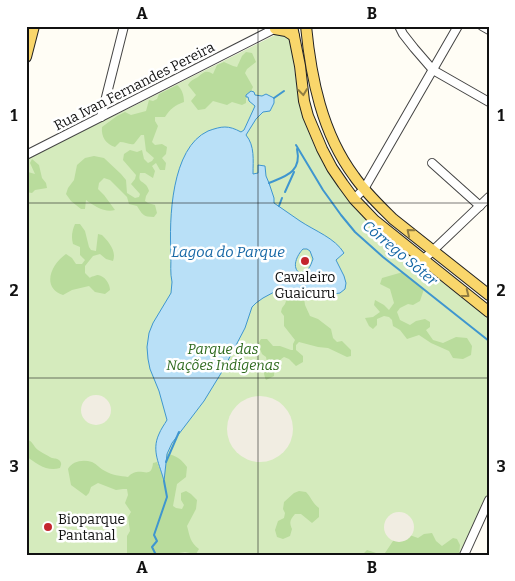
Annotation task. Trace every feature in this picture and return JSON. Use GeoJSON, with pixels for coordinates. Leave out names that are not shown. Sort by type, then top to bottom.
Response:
{"type":"FeatureCollection","features":[{"type":"Feature","properties":{"kind":"main road"},"geometry":{"type":"LineString","coordinates":[[26,57],[34,26]]}},
{"type":"Feature","properties":{"kind":"main road"},"geometry":{"type":"LineString","coordinates":[[302,26],[308,46]]}},
{"type":"Feature","properties":{"kind":"main road"},"geometry":{"type":"LineString","coordinates":[[306,26],[313,78],[319,102],[333,141],[342,159],[364,189],[393,219],[489,295]]}},
{"type":"Feature","properties":{"kind":"main road"},"geometry":{"type":"LineString","coordinates":[[278,28],[286,32],[293,31],[304,101],[314,133],[332,168],[354,199],[374,220],[489,312]]}},
{"type":"Feature","properties":{"kind":"main road"},"geometry":{"type":"LineString","coordinates":[[300,66],[313,78]]}},
{"type":"Feature","properties":{"kind":"street"},"geometry":{"type":"LineString","coordinates":[[101,117],[124,26]]}},
{"type":"Feature","properties":{"kind":"street"},"geometry":{"type":"LineString","coordinates":[[399,26],[403,34],[433,70],[489,102]]}},
{"type":"Feature","properties":{"kind":"street"},"geometry":{"type":"LineString","coordinates":[[354,199],[364,189],[458,26]]}},
{"type":"Feature","properties":{"kind":"street"},"geometry":{"type":"LineString","coordinates":[[482,26],[489,30]]}},
{"type":"Feature","properties":{"kind":"street","name":"Rua Ivan Fernandes Pereira"},"geometry":{"type":"LineString","coordinates":[[26,155],[278,28]]}},
{"type":"Feature","properties":{"kind":"street"},"geometry":{"type":"LineString","coordinates":[[432,163],[480,206]]}},
{"type":"Feature","properties":{"kind":"street"},"geometry":{"type":"LineString","coordinates":[[423,260],[489,197]]}},
{"type":"Feature","properties":{"kind":"street"},"geometry":{"type":"LineString","coordinates":[[464,555],[489,500]]}},
{"type":"Feature","properties":{"kind":"green space","name":"Parque das Nações Indígenas"},"geometry":{"type":"Polygon","coordinates":[[[279,33],[291,39],[297,89],[310,136],[326,168],[346,197],[383,236],[489,319],[489,492],[460,555],[26,555],[26,159],[279,33]]]}},
{"type":"Feature","properties":{"kind":"green space"},"geometry":{"type":"Polygon","coordinates":[[[246,52],[252,53],[256,62],[245,73],[253,87],[246,95],[246,103],[242,105],[232,102],[227,105],[213,101],[205,109],[198,110],[191,101],[196,95],[188,85],[190,82],[205,72],[213,74],[217,65],[224,62],[237,67],[246,52]]]}},
{"type":"Feature","properties":{"kind":"green space"},"geometry":{"type":"Polygon","coordinates":[[[177,85],[182,92],[184,102],[178,104],[165,117],[155,117],[158,126],[152,142],[155,145],[162,144],[167,147],[166,154],[162,158],[166,163],[165,170],[160,170],[156,163],[152,166],[155,171],[153,178],[145,173],[140,173],[139,176],[140,180],[149,190],[145,201],[155,205],[157,213],[154,217],[145,216],[137,206],[129,204],[127,197],[110,180],[104,178],[99,183],[98,189],[115,210],[104,210],[86,200],[85,209],[81,209],[71,201],[66,194],[74,180],[77,165],[85,158],[94,156],[104,158],[126,180],[127,193],[135,198],[139,197],[140,194],[131,184],[136,175],[123,160],[124,154],[130,150],[137,152],[142,150],[144,159],[148,163],[152,161],[154,158],[146,151],[144,135],[141,135],[134,144],[120,142],[115,147],[105,140],[102,134],[102,127],[125,112],[131,115],[146,111],[149,100],[157,99],[159,94],[177,85]]]}},
{"type":"Feature","properties":{"kind":"green space"},"geometry":{"type":"Polygon","coordinates":[[[32,159],[39,165],[47,188],[35,190],[32,193],[26,192],[26,170],[35,174],[30,163],[32,159]]]}},
{"type":"Feature","properties":{"kind":"green space"},"geometry":{"type":"Polygon","coordinates":[[[75,224],[80,224],[85,231],[91,250],[96,251],[98,234],[104,237],[113,250],[113,261],[106,259],[100,254],[93,256],[85,266],[85,273],[90,278],[98,275],[107,281],[110,290],[105,294],[95,292],[89,286],[72,290],[63,295],[56,292],[52,287],[50,282],[51,276],[61,258],[66,254],[76,264],[82,264],[85,260],[80,255],[80,247],[73,244],[72,234],[75,224]]]}},
{"type":"Feature","properties":{"kind":"green space"},"geometry":{"type":"Polygon","coordinates":[[[403,272],[424,289],[420,301],[400,308],[397,312],[400,320],[410,325],[425,319],[430,322],[430,327],[426,330],[433,340],[443,343],[456,337],[467,338],[472,346],[471,355],[463,359],[453,358],[449,351],[419,335],[407,339],[400,330],[393,326],[392,320],[389,317],[384,316],[377,319],[377,325],[373,329],[369,326],[365,318],[373,317],[380,312],[374,305],[375,300],[389,310],[394,303],[390,289],[380,284],[382,278],[403,272]]]}},
{"type":"Feature","properties":{"kind":"green space"},"geometry":{"type":"Polygon","coordinates":[[[301,291],[310,316],[318,319],[331,329],[333,338],[337,342],[342,341],[351,350],[351,356],[347,357],[328,348],[299,342],[296,345],[296,350],[303,356],[303,362],[296,366],[284,357],[277,365],[274,376],[266,380],[264,371],[267,362],[266,357],[262,354],[258,344],[261,339],[267,339],[273,346],[293,350],[295,340],[284,326],[284,316],[281,312],[289,292],[301,291]]]}},
{"type":"Feature","properties":{"kind":"green space"},"geometry":{"type":"Polygon","coordinates":[[[26,439],[39,451],[59,460],[61,462],[60,468],[46,468],[26,456],[26,439]]]}},
{"type":"Feature","properties":{"kind":"green space"},"geometry":{"type":"Polygon","coordinates":[[[167,454],[178,458],[187,467],[186,477],[177,484],[173,506],[182,509],[184,505],[181,500],[181,493],[186,491],[197,500],[196,509],[187,526],[192,542],[199,549],[196,554],[185,552],[178,555],[127,555],[127,536],[130,531],[128,517],[131,512],[125,503],[128,495],[127,489],[116,490],[98,483],[91,487],[86,496],[71,485],[68,469],[75,462],[89,461],[110,473],[128,477],[132,473],[150,471],[153,463],[157,462],[164,480],[167,454]]]}},
{"type":"Feature","properties":{"kind":"green space"},"geometry":{"type":"Polygon","coordinates":[[[299,491],[306,492],[319,508],[319,517],[312,523],[301,514],[295,514],[290,521],[292,529],[290,536],[283,539],[277,537],[275,530],[278,521],[284,518],[284,502],[299,491]]]}},
{"type":"Feature","properties":{"kind":"green space"},"geometry":{"type":"Polygon","coordinates":[[[404,533],[418,538],[424,534],[432,533],[436,541],[442,546],[453,538],[457,539],[460,545],[459,555],[362,555],[367,550],[379,554],[385,553],[395,538],[404,533]]]}},
{"type":"Feature","properties":{"kind":"shaded area"},"geometry":{"type":"Polygon","coordinates":[[[96,395],[107,399],[111,410],[107,421],[96,425],[85,421],[81,410],[85,399],[96,395]]]}},
{"type":"Feature","properties":{"kind":"shaded area"},"geometry":{"type":"Polygon","coordinates":[[[260,396],[272,399],[283,406],[290,417],[293,429],[290,441],[283,452],[272,459],[260,462],[248,459],[237,452],[230,441],[227,429],[230,417],[237,406],[248,399],[260,396]]]}},
{"type":"Feature","properties":{"kind":"shaded area"},"geometry":{"type":"Polygon","coordinates":[[[399,512],[410,516],[414,527],[410,538],[399,542],[388,538],[384,527],[388,516],[399,512]]]}},
{"type":"Feature","properties":{"kind":"water","name":"Lagoa do Parque"},"geometry":{"type":"Polygon","coordinates":[[[251,91],[255,95],[262,96],[266,94],[274,98],[270,111],[263,112],[256,119],[246,135],[252,148],[253,174],[258,173],[258,165],[265,166],[274,203],[330,239],[344,253],[336,260],[344,276],[345,289],[340,293],[333,294],[310,290],[290,289],[276,291],[252,307],[245,328],[223,370],[204,401],[172,443],[167,454],[164,481],[157,458],[156,446],[159,434],[167,420],[159,391],[150,369],[147,347],[153,323],[171,293],[171,223],[175,186],[186,152],[196,140],[208,131],[217,128],[229,127],[241,132],[244,130],[255,106],[246,95],[251,91]],[[303,249],[296,261],[297,271],[300,273],[309,268],[313,259],[310,251],[303,249]]]}},
{"type":"Feature","properties":{"kind":"waterway"},"geometry":{"type":"LineString","coordinates":[[274,98],[284,91]]}},
{"type":"Feature","properties":{"kind":"waterway","name":"Córrego Sóter"},"geometry":{"type":"LineString","coordinates":[[296,145],[323,190],[355,232],[383,257],[489,341]]}},
{"type":"Feature","properties":{"kind":"waterway"},"geometry":{"type":"LineString","coordinates":[[269,183],[287,175],[295,168],[298,157],[297,149]]}},
{"type":"Feature","properties":{"kind":"waterway"},"geometry":{"type":"LineString","coordinates":[[285,192],[294,172]]}},
{"type":"Feature","properties":{"kind":"waterway"},"geometry":{"type":"LineString","coordinates":[[279,206],[282,198]]}},
{"type":"Feature","properties":{"kind":"waterway"},"geometry":{"type":"LineString","coordinates":[[166,462],[179,432]]}},
{"type":"Feature","properties":{"kind":"waterway"},"geometry":{"type":"LineString","coordinates":[[155,555],[152,547],[157,541],[154,535],[167,497],[164,481]]}},
{"type":"Feature","properties":{"kind":"place","name":"Cavaleiro Guaicuru"},"geometry":{"type":"Point","coordinates":[305,261]}},
{"type":"Feature","properties":{"kind":"place","name":"Bioparque Pantanal"},"geometry":{"type":"Point","coordinates":[48,527]}}]}
